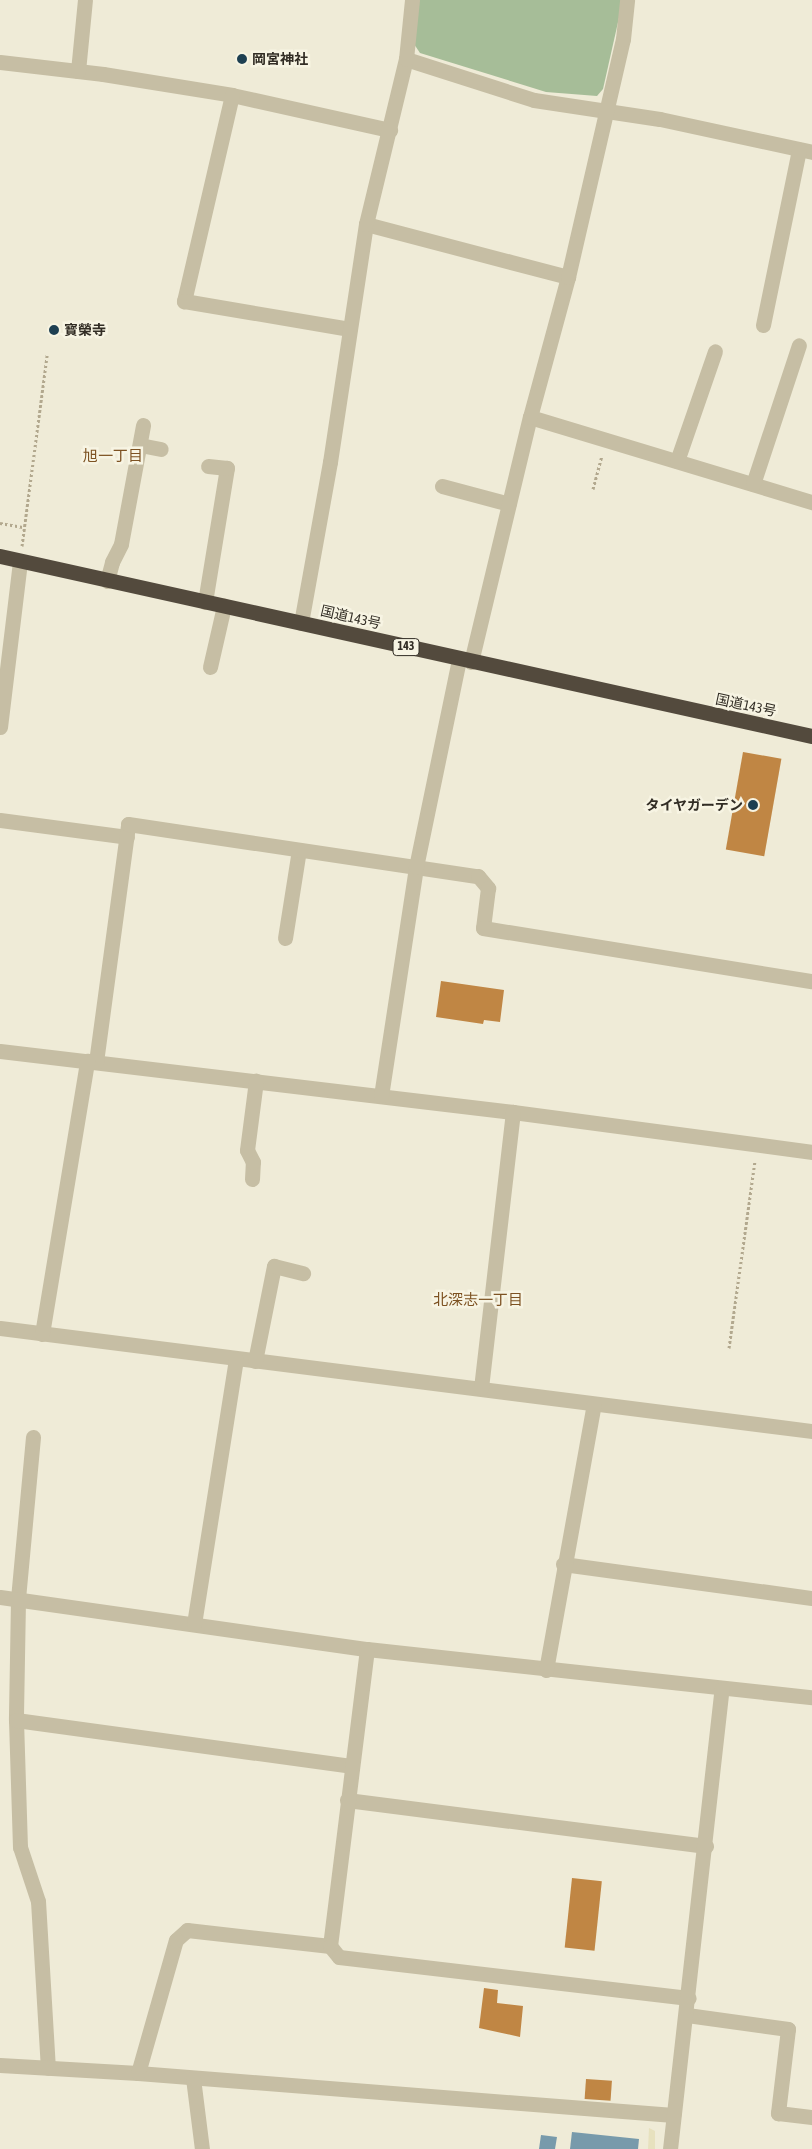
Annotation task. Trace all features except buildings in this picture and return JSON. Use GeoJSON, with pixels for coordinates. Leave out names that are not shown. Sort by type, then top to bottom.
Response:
{"type":"FeatureCollection","features":[{"type":"Feature","properties":{"kind":"highway","name":"国道143号"},"geometry":{"type":"LineString","coordinates":[[0,556],[465,661],[812,736]]}},
{"type":"Feature","properties":{"kind":"street"},"geometry":{"type":"LineString","coordinates":[[78,71],[85,0]]}},
{"type":"Feature","properties":{"kind":"street"},"geometry":{"type":"LineString","coordinates":[[301,623],[366,224],[406,59],[412,0]]}},
{"type":"Feature","properties":{"kind":"street"},"geometry":{"type":"LineString","coordinates":[[381,1096],[416,867],[465,661],[510,504],[530,417],[568,277],[623,39],[628,0]]}},
{"type":"Feature","properties":{"kind":"street"},"geometry":{"type":"LineString","coordinates":[[406,59],[534,100],[607,109],[806,151],[763,325]]}},
{"type":"Feature","properties":{"kind":"street"},"geometry":{"type":"LineString","coordinates":[[0,62],[78,71],[232,95],[390,130]]}},
{"type":"Feature","properties":{"kind":"street"},"geometry":{"type":"LineString","coordinates":[[232,95],[184,301],[350,329]]}},
{"type":"Feature","properties":{"kind":"street"},"geometry":{"type":"LineString","coordinates":[[366,224],[568,277]]}},
{"type":"Feature","properties":{"kind":"street"},"geometry":{"type":"LineString","coordinates":[[752,484],[799,345]]}},
{"type":"Feature","properties":{"kind":"street"},"geometry":{"type":"LineString","coordinates":[[677,461],[715,350]]}},
{"type":"Feature","properties":{"kind":"street"},"geometry":{"type":"LineString","coordinates":[[530,417],[812,502]]}},
{"type":"Feature","properties":{"kind":"street"},"geometry":{"type":"LineString","coordinates":[[107,581],[112,562],[121,544],[143,425]]}},
{"type":"Feature","properties":{"kind":"street"},"geometry":{"type":"LineString","coordinates":[[140,445],[161,449]]}},
{"type":"Feature","properties":{"kind":"street"},"geometry":{"type":"LineString","coordinates":[[205,602],[229,463],[208,466]]}},
{"type":"Feature","properties":{"kind":"street"},"geometry":{"type":"LineString","coordinates":[[442,486],[510,504]]}},
{"type":"Feature","properties":{"kind":"street"},"geometry":{"type":"LineString","coordinates":[[0,727],[4,655],[20,561]]}},
{"type":"Feature","properties":{"kind":"street"},"geometry":{"type":"LineString","coordinates":[[210,667],[224,606]]}},
{"type":"Feature","properties":{"kind":"street"},"geometry":{"type":"LineString","coordinates":[[0,820],[127,837]]}},
{"type":"Feature","properties":{"kind":"street"},"geometry":{"type":"LineString","coordinates":[[42,1334],[91,1061],[128,824],[478,876],[488,888],[483,928],[812,981]]}},
{"type":"Feature","properties":{"kind":"street"},"geometry":{"type":"LineString","coordinates":[[285,938],[299,850]]}},
{"type":"Feature","properties":{"kind":"street"},"geometry":{"type":"LineString","coordinates":[[0,1051],[513,1112],[812,1152]]}},
{"type":"Feature","properties":{"kind":"street"},"geometry":{"type":"LineString","coordinates":[[252,1179],[253,1162],[247,1150],[256,1081]]}},
{"type":"Feature","properties":{"kind":"street"},"geometry":{"type":"LineString","coordinates":[[481,1388],[513,1112]]}},
{"type":"Feature","properties":{"kind":"street"},"geometry":{"type":"LineString","coordinates":[[255,1361],[274,1266],[302,1273]]}},
{"type":"Feature","properties":{"kind":"street"},"geometry":{"type":"LineString","coordinates":[[0,1328],[812,1431]]}},
{"type":"Feature","properties":{"kind":"street"},"geometry":{"type":"LineString","coordinates":[[194,1624],[236,1359]]}},
{"type":"Feature","properties":{"kind":"street"},"geometry":{"type":"LineString","coordinates":[[546,1670],[563,1564],[594,1404]]}},
{"type":"Feature","properties":{"kind":"street"},"geometry":{"type":"LineString","coordinates":[[33,1438],[18,1600],[16,1720],[20,1847],[38,1901],[48,2068]]}},
{"type":"Feature","properties":{"kind":"street"},"geometry":{"type":"LineString","coordinates":[[563,1564],[812,1598]]}},
{"type":"Feature","properties":{"kind":"street"},"geometry":{"type":"LineString","coordinates":[[0,1597],[367,1649],[722,1689],[812,1697]]}},
{"type":"Feature","properties":{"kind":"street"},"geometry":{"type":"LineString","coordinates":[[330,1946],[350,1766],[367,1649]]}},
{"type":"Feature","properties":{"kind":"street"},"geometry":{"type":"LineString","coordinates":[[670,2149],[689,1998],[722,1689]]}},
{"type":"Feature","properties":{"kind":"street"},"geometry":{"type":"LineString","coordinates":[[16,1720],[350,1766]]}},
{"type":"Feature","properties":{"kind":"street"},"geometry":{"type":"LineString","coordinates":[[347,1800],[706,1846]]}},
{"type":"Feature","properties":{"kind":"street"},"geometry":{"type":"LineString","coordinates":[[138,2073],[176,1940],[188,1930],[330,1946],[339,1957],[689,1998]]}},
{"type":"Feature","properties":{"kind":"street"},"geometry":{"type":"LineString","coordinates":[[687,2015],[788,2029],[778,2113],[812,2117]]}},
{"type":"Feature","properties":{"kind":"street"},"geometry":{"type":"LineString","coordinates":[[0,2066],[138,2073],[674,2116]]}},
{"type":"Feature","properties":{"kind":"street"},"geometry":{"type":"LineString","coordinates":[[193,2078],[202,2149]]}},
{"type":"Feature","properties":{"kind":"path"},"geometry":{"type":"LineString","coordinates":[[20,561],[47,355]]}},
{"type":"Feature","properties":{"kind":"path"},"geometry":{"type":"LineString","coordinates":[[592,489],[606,440]]}},
{"type":"Feature","properties":{"kind":"path"},"geometry":{"type":"LineString","coordinates":[[0,523],[23,527]]}},
{"type":"Feature","properties":{"kind":"path"},"geometry":{"type":"LineString","coordinates":[[728,1348],[758,1146]]}},
{"type":"Feature","properties":{"kind":"green space"},"geometry":{"type":"Polygon","coordinates":[[[416,0],[623,0],[603,89],[597,96],[546,92],[420,53],[414,44],[416,0]]]}},
{"type":"Feature","properties":{"kind":"shaded area"},"geometry":{"type":"Polygon","coordinates":[[[649,2128],[655,2131],[655,2149],[648,2149],[649,2128]]]}},
{"type":"Feature","properties":{"kind":"water"},"geometry":{"type":"Polygon","coordinates":[[[572,2132],[639,2139],[638,2149],[570,2149],[572,2132]]]}},
{"type":"Feature","properties":{"kind":"water"},"geometry":{"type":"Polygon","coordinates":[[[541,2135],[557,2137],[555,2149],[539,2149],[541,2135]]]}},
{"type":"Feature","properties":{"kind":"place","name":"岡宮神社"},"geometry":{"type":"Point","coordinates":[242,59]}},
{"type":"Feature","properties":{"kind":"place","name":"寳榮寺"},"geometry":{"type":"Point","coordinates":[54,330]}},
{"type":"Feature","properties":{"kind":"place","name":"タイヤガーデン"},"geometry":{"type":"Point","coordinates":[753,805]}},
{"type":"Feature","properties":{"kind":"district","name":"旭一丁目"},"geometry":{"type":"Point","coordinates":[113,456]}},
{"type":"Feature","properties":{"kind":"district","name":"北深志一丁目"},"geometry":{"type":"Point","coordinates":[478,1300]}}]}
